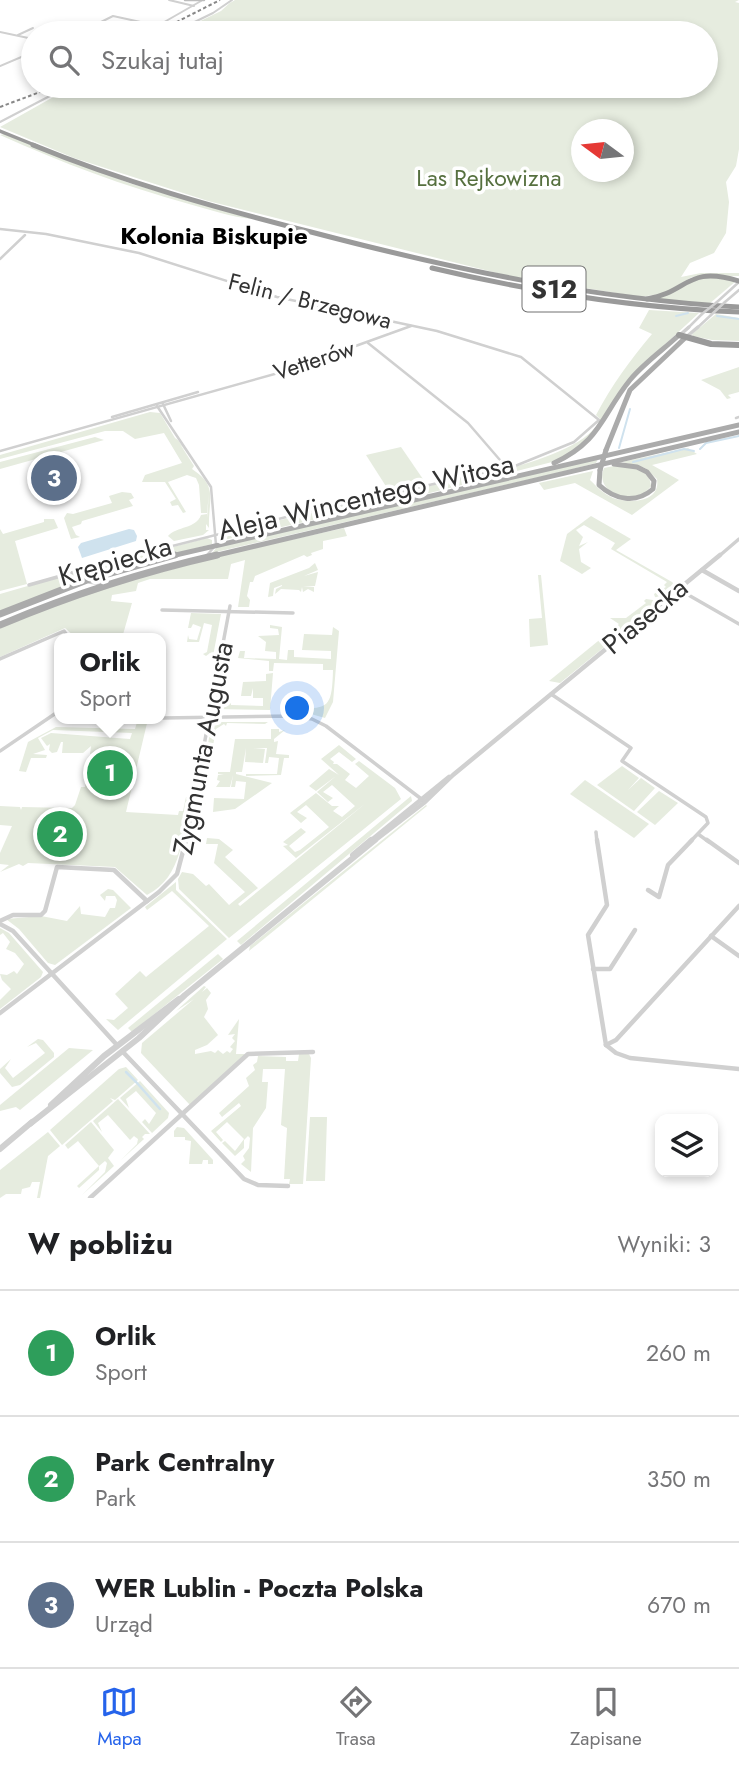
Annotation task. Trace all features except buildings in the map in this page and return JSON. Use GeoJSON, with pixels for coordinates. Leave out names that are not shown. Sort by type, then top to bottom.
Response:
{"type":"FeatureCollection","features":[{"type":"Feature","properties":{"kind":"highway","name":"S12"},"geometry":{"type":"LineString","coordinates":[[1,133],[99,172],[209,206],[483,275],[625,299],[739,307]]}},
{"type":"Feature","properties":{"kind":"highway","name":"S12"},"geometry":{"type":"LineString","coordinates":[[1,133],[78,169],[153,194],[439,270],[569,297],[711,313]]}},
{"type":"Feature","properties":{"kind":"highway"},"geometry":{"type":"LineString","coordinates":[[625,299],[662,296],[698,277],[739,280]]}},
{"type":"Feature","properties":{"kind":"highway"},"geometry":{"type":"LineString","coordinates":[[711,313],[739,314]]}},
{"type":"Feature","properties":{"kind":"highway"},"geometry":{"type":"LineString","coordinates":[[684,337],[716,345],[739,343]]}},
{"type":"Feature","properties":{"kind":"main road"},"geometry":{"type":"LineString","coordinates":[[185,2],[197,2]]}},
{"type":"Feature","properties":{"kind":"main road"},"geometry":{"type":"LineString","coordinates":[[592,467],[618,464],[636,466],[650,474],[654,487],[650,493],[639,498],[616,497],[599,485],[600,470],[606,450],[621,407],[631,390],[684,337]]}},
{"type":"Feature","properties":{"kind":"main road"},"geometry":{"type":"LineString","coordinates":[[526,472],[559,461],[590,442],[603,426],[631,379],[684,337]]}},
{"type":"Feature","properties":{"kind":"main road"},"geometry":{"type":"LineString","coordinates":[[719,429],[736,423],[738,417]]}},
{"type":"Feature","properties":{"kind":"main road"},"geometry":{"type":"LineString","coordinates":[[526,472],[739,425]]}},
{"type":"Feature","properties":{"kind":"main road"},"geometry":{"type":"LineString","coordinates":[[592,467],[739,432]]}},
{"type":"Feature","properties":{"kind":"main road","name":"Aleja Wincentego Witosa"},"geometry":{"type":"LineString","coordinates":[[0,625],[104,584],[206,556],[592,467]]}},
{"type":"Feature","properties":{"kind":"main road","name":"Aleja Wincentego Witosa"},"geometry":{"type":"LineString","coordinates":[[0,614],[87,580],[214,539],[229,542],[526,472]]}},
{"type":"Feature","properties":{"kind":"street"},"geometry":{"type":"LineString","coordinates":[[169,0],[185,2]]}},
{"type":"Feature","properties":{"kind":"street"},"geometry":{"type":"LineString","coordinates":[[197,21],[232,0]]}},
{"type":"Feature","properties":{"kind":"street"},"geometry":{"type":"LineString","coordinates":[[167,21],[197,2]]}},
{"type":"Feature","properties":{"kind":"street"},"geometry":{"type":"LineString","coordinates":[[103,21],[113,16],[138,21]]}},
{"type":"Feature","properties":{"kind":"street"},"geometry":{"type":"LineString","coordinates":[[0,32],[21,36]]}},
{"type":"Feature","properties":{"kind":"street"},"geometry":{"type":"LineString","coordinates":[[16,35],[21,33]]}},
{"type":"Feature","properties":{"kind":"street"},"geometry":{"type":"LineString","coordinates":[[0,66],[21,56]]}},
{"type":"Feature","properties":{"kind":"street"},"geometry":{"type":"LineString","coordinates":[[0,122],[46,98]]}},
{"type":"Feature","properties":{"kind":"street","name":"Felin / Brzegowa"},"geometry":{"type":"LineString","coordinates":[[0,229],[44,234],[139,253],[277,297],[411,326],[519,355],[599,420]]}},
{"type":"Feature","properties":{"kind":"street"},"geometry":{"type":"LineString","coordinates":[[0,259],[25,235]]}},
{"type":"Feature","properties":{"kind":"street"},"geometry":{"type":"LineString","coordinates":[[684,337],[702,314],[739,280]]}},
{"type":"Feature","properties":{"kind":"street"},"geometry":{"type":"LineString","coordinates":[[684,337],[739,290]]}},
{"type":"Feature","properties":{"kind":"street","name":"Vetterów"},"geometry":{"type":"LineString","coordinates":[[0,452],[289,370],[411,326]]}},
{"type":"Feature","properties":{"kind":"street"},"geometry":{"type":"LineString","coordinates":[[368,342],[468,423],[507,468]]}},
{"type":"Feature","properties":{"kind":"street","name":"Vetterów"},"geometry":{"type":"LineString","coordinates":[[97,423],[149,405],[214,390]]}},
{"type":"Feature","properties":{"kind":"street"},"geometry":{"type":"LineString","coordinates":[[163,404],[173,426]]}},
{"type":"Feature","properties":{"kind":"street"},"geometry":{"type":"LineString","coordinates":[[157,406],[212,487],[214,539]]}},
{"type":"Feature","properties":{"kind":"street","name":"Krępiecka"},"geometry":{"type":"LineString","coordinates":[[29,585],[448,481],[486,476],[547,457],[587,433],[599,420]]}},
{"type":"Feature","properties":{"kind":"street","name":"Aleja Wincentego Witosa"},"geometry":{"type":"LineString","coordinates":[[206,556],[214,539]]}},
{"type":"Feature","properties":{"kind":"street","name":"Piasecka"},"geometry":{"type":"LineString","coordinates":[[0,1149],[739,539]]}},
{"type":"Feature","properties":{"kind":"street"},"geometry":{"type":"LineString","coordinates":[[702,570],[739,591]]}},
{"type":"Feature","properties":{"kind":"street"},"geometry":{"type":"LineString","coordinates":[[81,571],[87,580],[104,584]]}},
{"type":"Feature","properties":{"kind":"street"},"geometry":{"type":"LineString","coordinates":[[76,584],[81,571]]}},
{"type":"Feature","properties":{"kind":"street"},"geometry":{"type":"LineString","coordinates":[[678,589],[739,624]]}},
{"type":"Feature","properties":{"kind":"street"},"geometry":{"type":"LineString","coordinates":[[162,610],[230,609],[293,613]]}},
{"type":"Feature","properties":{"kind":"street","name":"Zygmunta Augusta"},"geometry":{"type":"LineString","coordinates":[[0,1013],[147,901],[170,882],[181,864],[230,609]]}},
{"type":"Feature","properties":{"kind":"street"},"geometry":{"type":"LineString","coordinates":[[0,659],[54,635]]}},
{"type":"Feature","properties":{"kind":"street"},"geometry":{"type":"LineString","coordinates":[[551,694],[631,748],[622,761],[706,817],[708,824],[668,865],[659,897],[648,890]]}},
{"type":"Feature","properties":{"kind":"street"},"geometry":{"type":"LineString","coordinates":[[0,751],[54,714]]}},
{"type":"Feature","properties":{"kind":"street"},"geometry":{"type":"LineString","coordinates":[[166,718],[294,716],[312,719],[326,726],[423,800]]}},
{"type":"Feature","properties":{"kind":"street"},"geometry":{"type":"LineString","coordinates":[[596,832],[607,905],[588,935],[606,1045],[616,1053],[630,1058],[739,1069]]}},
{"type":"Feature","properties":{"kind":"street"},"geometry":{"type":"LineString","coordinates":[[698,834],[739,863]]}},
{"type":"Feature","properties":{"kind":"street"},"geometry":{"type":"LineString","coordinates":[[147,901],[114,870],[57,867],[41,915],[13,915],[0,922],[13,931],[120,1049],[244,1179],[258,1185],[288,1186]]}},
{"type":"Feature","properties":{"kind":"street"},"geometry":{"type":"LineString","coordinates":[[606,1045],[616,1040],[739,906]]}},
{"type":"Feature","properties":{"kind":"street"},"geometry":{"type":"LineString","coordinates":[[593,969],[610,969],[635,930]]}},
{"type":"Feature","properties":{"kind":"street"},"geometry":{"type":"LineString","coordinates":[[711,936],[739,956]]}},
{"type":"Feature","properties":{"kind":"street"},"geometry":{"type":"LineString","coordinates":[[90,1198],[248,1054],[313,1052]]}},
{"type":"Feature","properties":{"kind":"green space","name":"Las Rejkowizna"},"geometry":{"type":"Polygon","coordinates":[[[233,0],[230,3],[235,0],[739,0],[735,2],[739,3],[739,149],[736,166],[726,182],[729,202],[726,233],[714,253],[690,263],[681,277],[701,273],[739,273],[739,276],[692,277],[665,293],[641,297],[509,276],[208,201],[74,158],[0,127],[52,98],[718,98],[718,21],[201,21],[221,11],[233,0]]]}},
{"type":"Feature","properties":{"kind":"green space"},"geometry":{"type":"Polygon","coordinates":[[[4,134],[129,183],[252,219],[213,211],[117,182],[0,135],[4,134]]]}},
{"type":"Feature","properties":{"kind":"green space"},"geometry":{"type":"Polygon","coordinates":[[[711,277],[736,281],[709,304],[648,300],[691,281],[711,277]]]}},
{"type":"Feature","properties":{"kind":"green space"},"geometry":{"type":"Polygon","coordinates":[[[649,310],[699,313],[634,373],[591,438],[556,461],[398,501],[228,539],[219,538],[219,534],[497,472],[561,451],[593,431],[600,419],[596,415],[608,393],[652,334],[639,328],[649,310]]]}},
{"type":"Feature","properties":{"kind":"green space"},"geometry":{"type":"Polygon","coordinates":[[[716,314],[739,318],[739,341],[693,336],[692,334],[716,314]]]}},
{"type":"Feature","properties":{"kind":"green space"},"geometry":{"type":"Polygon","coordinates":[[[739,367],[739,392],[728,395],[731,398],[727,399],[720,390],[701,380],[739,367]]]}},
{"type":"Feature","properties":{"kind":"green space"},"geometry":{"type":"Polygon","coordinates":[[[150,412],[160,413],[194,462],[180,444],[194,466],[192,469],[209,488],[210,501],[209,528],[206,524],[206,530],[209,530],[203,535],[174,541],[168,536],[195,523],[201,515],[207,514],[207,518],[209,493],[207,513],[201,513],[196,478],[187,475],[168,482],[186,512],[183,513],[178,505],[172,506],[170,502],[176,499],[165,482],[142,482],[145,475],[182,463],[164,433],[135,439],[123,431],[105,431],[0,459],[0,455],[150,412]]]}},
{"type":"Feature","properties":{"kind":"green space"},"geometry":{"type":"Polygon","coordinates":[[[95,437],[104,440],[0,469],[0,462],[95,437]]]}},
{"type":"Feature","properties":{"kind":"green space"},"geometry":{"type":"Polygon","coordinates":[[[401,447],[425,482],[389,491],[366,455],[401,447]]]}},
{"type":"Feature","properties":{"kind":"green space"},"geometry":{"type":"Polygon","coordinates":[[[688,448],[697,454],[652,465],[679,480],[632,515],[575,483],[544,490],[539,483],[593,471],[590,480],[601,490],[620,500],[635,501],[654,493],[657,479],[645,468],[622,462],[688,448]]]}},
{"type":"Feature","properties":{"kind":"green space"},"geometry":{"type":"Polygon","coordinates":[[[598,459],[596,463],[561,472],[212,553],[218,546],[598,459]]]}},
{"type":"Feature","properties":{"kind":"green space"},"geometry":{"type":"Polygon","coordinates":[[[614,466],[643,472],[650,480],[651,486],[636,496],[627,497],[610,491],[602,477],[604,468],[614,466]]]}},
{"type":"Feature","properties":{"kind":"green space"},"geometry":{"type":"Polygon","coordinates":[[[122,492],[131,493],[134,498],[129,500],[133,506],[82,521],[72,527],[80,537],[71,539],[64,518],[67,513],[73,514],[112,503],[109,496],[122,492]]]}},
{"type":"Feature","properties":{"kind":"green space"},"geometry":{"type":"Polygon","coordinates":[[[591,516],[631,539],[616,550],[672,582],[676,586],[673,592],[664,597],[655,597],[654,594],[666,587],[664,585],[667,582],[611,549],[615,543],[584,525],[576,530],[583,537],[579,546],[588,542],[579,549],[581,562],[591,568],[582,574],[560,561],[567,534],[591,516]]]}},
{"type":"Feature","properties":{"kind":"green space"},"geometry":{"type":"Polygon","coordinates":[[[44,519],[54,519],[58,528],[15,541],[27,584],[0,591],[0,529],[3,534],[44,522],[44,519]]]}},
{"type":"Feature","properties":{"kind":"green space"},"geometry":{"type":"Polygon","coordinates":[[[344,528],[347,536],[323,541],[323,549],[311,553],[312,555],[304,555],[255,576],[253,582],[250,582],[247,596],[250,600],[249,607],[238,607],[245,560],[231,564],[228,579],[150,579],[138,583],[136,591],[112,595],[111,601],[132,603],[123,633],[70,633],[65,628],[0,657],[0,627],[85,593],[232,553],[344,528]]]}},
{"type":"Feature","properties":{"kind":"green space"},"geometry":{"type":"Polygon","coordinates":[[[207,538],[212,540],[212,544],[86,576],[87,571],[96,567],[207,538]]]}},
{"type":"Feature","properties":{"kind":"green space"},"geometry":{"type":"Polygon","coordinates":[[[315,563],[318,570],[304,576],[318,572],[315,586],[303,586],[314,587],[314,592],[308,589],[303,592],[302,587],[301,592],[281,589],[275,594],[276,589],[282,585],[274,588],[273,596],[268,597],[270,583],[309,568],[315,563]]]}},
{"type":"Feature","properties":{"kind":"green space"},"geometry":{"type":"Polygon","coordinates":[[[76,572],[79,576],[74,582],[0,612],[0,594],[76,572]]]}},
{"type":"Feature","properties":{"kind":"green space"},"geometry":{"type":"Polygon","coordinates":[[[538,575],[541,575],[548,645],[530,647],[529,619],[542,618],[538,575]]]}},
{"type":"Feature","properties":{"kind":"green space"},"geometry":{"type":"Polygon","coordinates":[[[646,599],[653,600],[655,606],[560,683],[549,681],[619,624],[610,618],[626,618],[646,603],[646,599]]]}},
{"type":"Feature","properties":{"kind":"green space"},"geometry":{"type":"Polygon","coordinates":[[[191,613],[221,614],[213,656],[210,653],[206,656],[203,654],[207,652],[212,625],[204,623],[199,642],[187,642],[188,635],[189,639],[197,640],[201,627],[193,624],[188,628],[191,613]]]}},
{"type":"Feature","properties":{"kind":"green space"},"geometry":{"type":"Polygon","coordinates":[[[270,625],[282,627],[279,659],[287,660],[288,650],[294,650],[294,657],[331,659],[331,651],[302,650],[304,634],[332,635],[333,627],[339,631],[333,702],[325,718],[290,708],[313,708],[325,704],[331,693],[333,670],[323,670],[323,664],[274,663],[273,671],[269,671],[269,661],[238,658],[240,651],[245,651],[244,658],[276,659],[276,652],[265,651],[266,642],[258,636],[279,635],[278,629],[270,628],[270,625]]]}},
{"type":"Feature","properties":{"kind":"green space"},"geometry":{"type":"Polygon","coordinates":[[[273,673],[270,710],[214,709],[217,695],[231,698],[231,705],[263,706],[263,698],[253,698],[253,688],[251,696],[241,696],[243,682],[266,681],[266,674],[273,673]]]}},
{"type":"Feature","properties":{"kind":"green space"},"geometry":{"type":"Polygon","coordinates":[[[219,722],[268,722],[227,723],[226,726],[224,724],[216,729],[203,802],[206,804],[202,805],[203,811],[197,811],[211,726],[219,722]]]}},
{"type":"Feature","properties":{"kind":"green space"},"geometry":{"type":"Polygon","coordinates":[[[136,724],[147,724],[126,812],[178,815],[179,811],[183,811],[186,797],[190,797],[175,866],[159,887],[147,895],[115,867],[28,863],[0,872],[9,865],[0,864],[0,853],[12,826],[0,825],[0,806],[20,807],[21,810],[22,807],[72,808],[81,787],[85,787],[90,767],[95,768],[90,789],[94,789],[102,755],[90,754],[91,746],[83,753],[62,753],[63,742],[57,752],[52,753],[49,750],[50,744],[47,746],[41,738],[51,733],[130,739],[132,733],[53,730],[38,738],[45,750],[33,754],[47,755],[46,758],[31,758],[26,772],[19,771],[28,742],[56,727],[135,729],[136,724]]]}},
{"type":"Feature","properties":{"kind":"green space"},"geometry":{"type":"Polygon","coordinates":[[[271,729],[279,729],[279,732],[285,730],[274,739],[274,742],[278,741],[276,754],[289,755],[289,758],[284,758],[281,775],[246,776],[277,774],[279,758],[269,757],[268,763],[265,763],[267,748],[253,748],[265,749],[263,763],[245,762],[246,748],[242,772],[236,774],[272,783],[235,809],[213,812],[214,798],[244,799],[246,782],[236,781],[235,787],[231,787],[233,775],[230,787],[216,787],[220,781],[217,780],[218,775],[224,775],[218,772],[230,772],[235,739],[271,739],[271,729]]]}},
{"type":"Feature","properties":{"kind":"green space"},"geometry":{"type":"Polygon","coordinates":[[[339,745],[356,759],[352,762],[339,752],[330,759],[333,764],[350,774],[345,780],[356,788],[369,776],[355,764],[359,761],[395,788],[401,799],[229,938],[179,889],[178,879],[182,872],[193,874],[206,886],[209,884],[229,905],[245,892],[214,863],[218,844],[206,844],[207,838],[219,839],[233,850],[225,857],[258,888],[238,904],[240,906],[366,803],[296,858],[283,846],[288,845],[283,842],[301,828],[306,832],[289,846],[295,852],[300,850],[329,827],[306,805],[297,812],[307,818],[301,823],[290,813],[316,793],[332,806],[339,806],[333,811],[342,817],[355,806],[332,785],[323,792],[333,798],[328,802],[317,792],[336,776],[316,791],[309,786],[329,769],[339,775],[321,759],[339,745]]]}},
{"type":"Feature","properties":{"kind":"green space"},"geometry":{"type":"Polygon","coordinates":[[[622,766],[639,778],[628,790],[641,778],[655,788],[634,811],[597,785],[622,766]]]}},
{"type":"Feature","properties":{"kind":"green space"},"geometry":{"type":"Polygon","coordinates":[[[585,780],[649,824],[634,838],[570,794],[585,780]]]}},
{"type":"Feature","properties":{"kind":"green space"},"geometry":{"type":"Polygon","coordinates":[[[659,791],[678,803],[655,825],[637,812],[659,791]]]}},
{"type":"Feature","properties":{"kind":"green space"},"geometry":{"type":"Polygon","coordinates":[[[411,796],[412,801],[241,945],[237,941],[411,796]]]}},
{"type":"Feature","properties":{"kind":"green space"},"geometry":{"type":"Polygon","coordinates":[[[427,806],[249,951],[250,946],[427,806]]]}},
{"type":"Feature","properties":{"kind":"green space"},"geometry":{"type":"Polygon","coordinates":[[[176,882],[176,890],[227,939],[118,1030],[106,1019],[114,1020],[128,1008],[115,994],[140,971],[146,977],[209,926],[172,891],[147,910],[145,907],[176,882]]]}},
{"type":"Feature","properties":{"kind":"green space"},"geometry":{"type":"Polygon","coordinates":[[[108,889],[113,890],[131,908],[55,965],[48,963],[19,929],[6,919],[41,916],[67,921],[80,906],[81,914],[105,917],[110,908],[115,908],[117,900],[115,896],[106,896],[105,901],[100,895],[108,889]]]}},
{"type":"Feature","properties":{"kind":"green space"},"geometry":{"type":"Polygon","coordinates":[[[0,928],[9,933],[43,972],[41,977],[0,1009],[0,1000],[11,989],[0,974],[7,975],[14,971],[17,974],[24,964],[15,953],[6,949],[10,942],[3,933],[0,935],[0,928]]]}},
{"type":"Feature","properties":{"kind":"green space"},"geometry":{"type":"Polygon","coordinates":[[[218,954],[223,959],[132,1032],[128,1028],[218,954]]]}},
{"type":"Feature","properties":{"kind":"green space"},"geometry":{"type":"Polygon","coordinates":[[[206,987],[202,992],[207,988],[211,993],[206,1000],[208,1009],[204,1017],[218,1035],[207,1045],[195,1050],[195,1054],[211,1051],[215,1053],[218,1050],[223,1054],[227,1051],[230,1053],[235,1034],[228,1035],[239,1019],[236,1054],[246,1054],[190,1105],[141,1053],[142,1043],[194,999],[176,1011],[206,987]]]}},
{"type":"Feature","properties":{"kind":"green space"},"geometry":{"type":"Polygon","coordinates":[[[38,1039],[43,1040],[54,1053],[54,1057],[20,1085],[12,1087],[0,1073],[0,1069],[11,1059],[5,1068],[13,1078],[45,1053],[36,1043],[27,1047],[38,1039]]]}},
{"type":"Feature","properties":{"kind":"green space"},"geometry":{"type":"Polygon","coordinates":[[[69,1048],[93,1050],[20,1110],[16,1107],[0,1111],[0,1105],[69,1048]]]}},
{"type":"Feature","properties":{"kind":"green space"},"geometry":{"type":"Polygon","coordinates":[[[299,1054],[309,1054],[311,1058],[303,1184],[289,1184],[290,1179],[284,1179],[287,1128],[281,1125],[285,1069],[263,1069],[262,1082],[268,1082],[266,1108],[253,1128],[251,1172],[241,1164],[245,1160],[243,1156],[249,1148],[250,1138],[248,1136],[244,1140],[244,1148],[235,1156],[222,1143],[225,1141],[235,1151],[244,1139],[227,1122],[216,1132],[223,1140],[221,1142],[211,1131],[241,1106],[239,1103],[222,1117],[219,1113],[249,1086],[246,1078],[255,1070],[253,1065],[258,1056],[286,1057],[286,1061],[298,1061],[299,1054]]]}},
{"type":"Feature","properties":{"kind":"green space"},"geometry":{"type":"Polygon","coordinates":[[[126,1067],[138,1080],[115,1100],[110,1098],[113,1101],[62,1145],[50,1130],[119,1069],[126,1067]]]}},
{"type":"Feature","properties":{"kind":"green space"},"geometry":{"type":"Polygon","coordinates":[[[140,1081],[169,1113],[168,1118],[152,1133],[142,1122],[145,1119],[149,1124],[156,1113],[136,1091],[126,1099],[129,1108],[120,1098],[140,1081]]]}},
{"type":"Feature","properties":{"kind":"green space"},"geometry":{"type":"Polygon","coordinates":[[[118,1099],[150,1134],[145,1134],[142,1137],[144,1139],[121,1160],[137,1144],[138,1139],[134,1136],[130,1140],[108,1115],[98,1123],[102,1132],[93,1121],[118,1099]]]}},
{"type":"Feature","properties":{"kind":"green space"},"geometry":{"type":"Polygon","coordinates":[[[310,1117],[327,1117],[325,1181],[306,1181],[310,1117]]]}},
{"type":"Feature","properties":{"kind":"green space"},"geometry":{"type":"Polygon","coordinates":[[[91,1122],[114,1150],[108,1158],[114,1166],[82,1195],[105,1172],[107,1163],[105,1161],[99,1166],[78,1141],[68,1149],[65,1145],[91,1122]]]}},
{"type":"Feature","properties":{"kind":"green space"},"geometry":{"type":"Polygon","coordinates":[[[177,1127],[184,1128],[213,1160],[213,1164],[203,1160],[202,1164],[189,1164],[191,1141],[185,1140],[185,1137],[174,1137],[177,1127]]]}},
{"type":"Feature","properties":{"kind":"green space"},"geometry":{"type":"Polygon","coordinates":[[[48,1132],[60,1146],[48,1156],[40,1198],[37,1198],[40,1182],[32,1182],[30,1187],[22,1189],[21,1194],[6,1194],[0,1198],[0,1170],[48,1132]]]}},
{"type":"Feature","properties":{"kind":"green space"},"geometry":{"type":"Polygon","coordinates":[[[99,1166],[99,1170],[79,1188],[77,1186],[99,1166]]]}},
{"type":"Feature","properties":{"kind":"water"},"geometry":{"type":"Polygon","coordinates":[[[129,529],[134,530],[136,541],[82,558],[78,547],[81,543],[129,529]]]}},
{"type":"Feature","properties":{"kind":"waterway"},"geometry":{"type":"LineString","coordinates":[[676,316],[688,313]]}},
{"type":"Feature","properties":{"kind":"waterway"},"geometry":{"type":"LineString","coordinates":[[717,316],[739,319]]}},
{"type":"Feature","properties":{"kind":"waterway"},"geometry":{"type":"LineString","coordinates":[[619,448],[630,409]]}},
{"type":"Feature","properties":{"kind":"waterway"},"geometry":{"type":"LineString","coordinates":[[700,449],[706,443],[739,436]]}},
{"type":"Feature","properties":{"kind":"waterway"},"geometry":{"type":"LineString","coordinates":[[633,462],[684,449],[694,451]]}},
{"type":"Feature","properties":{"kind":"waterway"},"geometry":{"type":"LineString","coordinates":[[126,1072],[136,1082]]}},
{"type":"Feature","properties":{"kind":"waterway"},"geometry":{"type":"LineString","coordinates":[[137,1083],[160,1109]]}},
{"type":"Feature","properties":{"kind":"railway"},"geometry":{"type":"LineString","coordinates":[[179,21],[220,0]]}},
{"type":"Feature","properties":{"kind":"railway"},"geometry":{"type":"LineString","coordinates":[[0,107],[24,98]]}},
{"type":"Feature","properties":{"kind":"place","name":"WER Lublin - Poczta Polska"},"geometry":{"type":"Point","coordinates":[54,478]}},
{"type":"Feature","properties":{"kind":"place","name":"Orlik"},"geometry":{"type":"Point","coordinates":[110,773]}},
{"type":"Feature","properties":{"kind":"place","name":"Park Centralny"},"geometry":{"type":"Point","coordinates":[60,834]}},
{"type":"Feature","properties":{"kind":"district","name":"Kolonia Biskupie"},"geometry":{"type":"Point","coordinates":[214,235]}}]}
